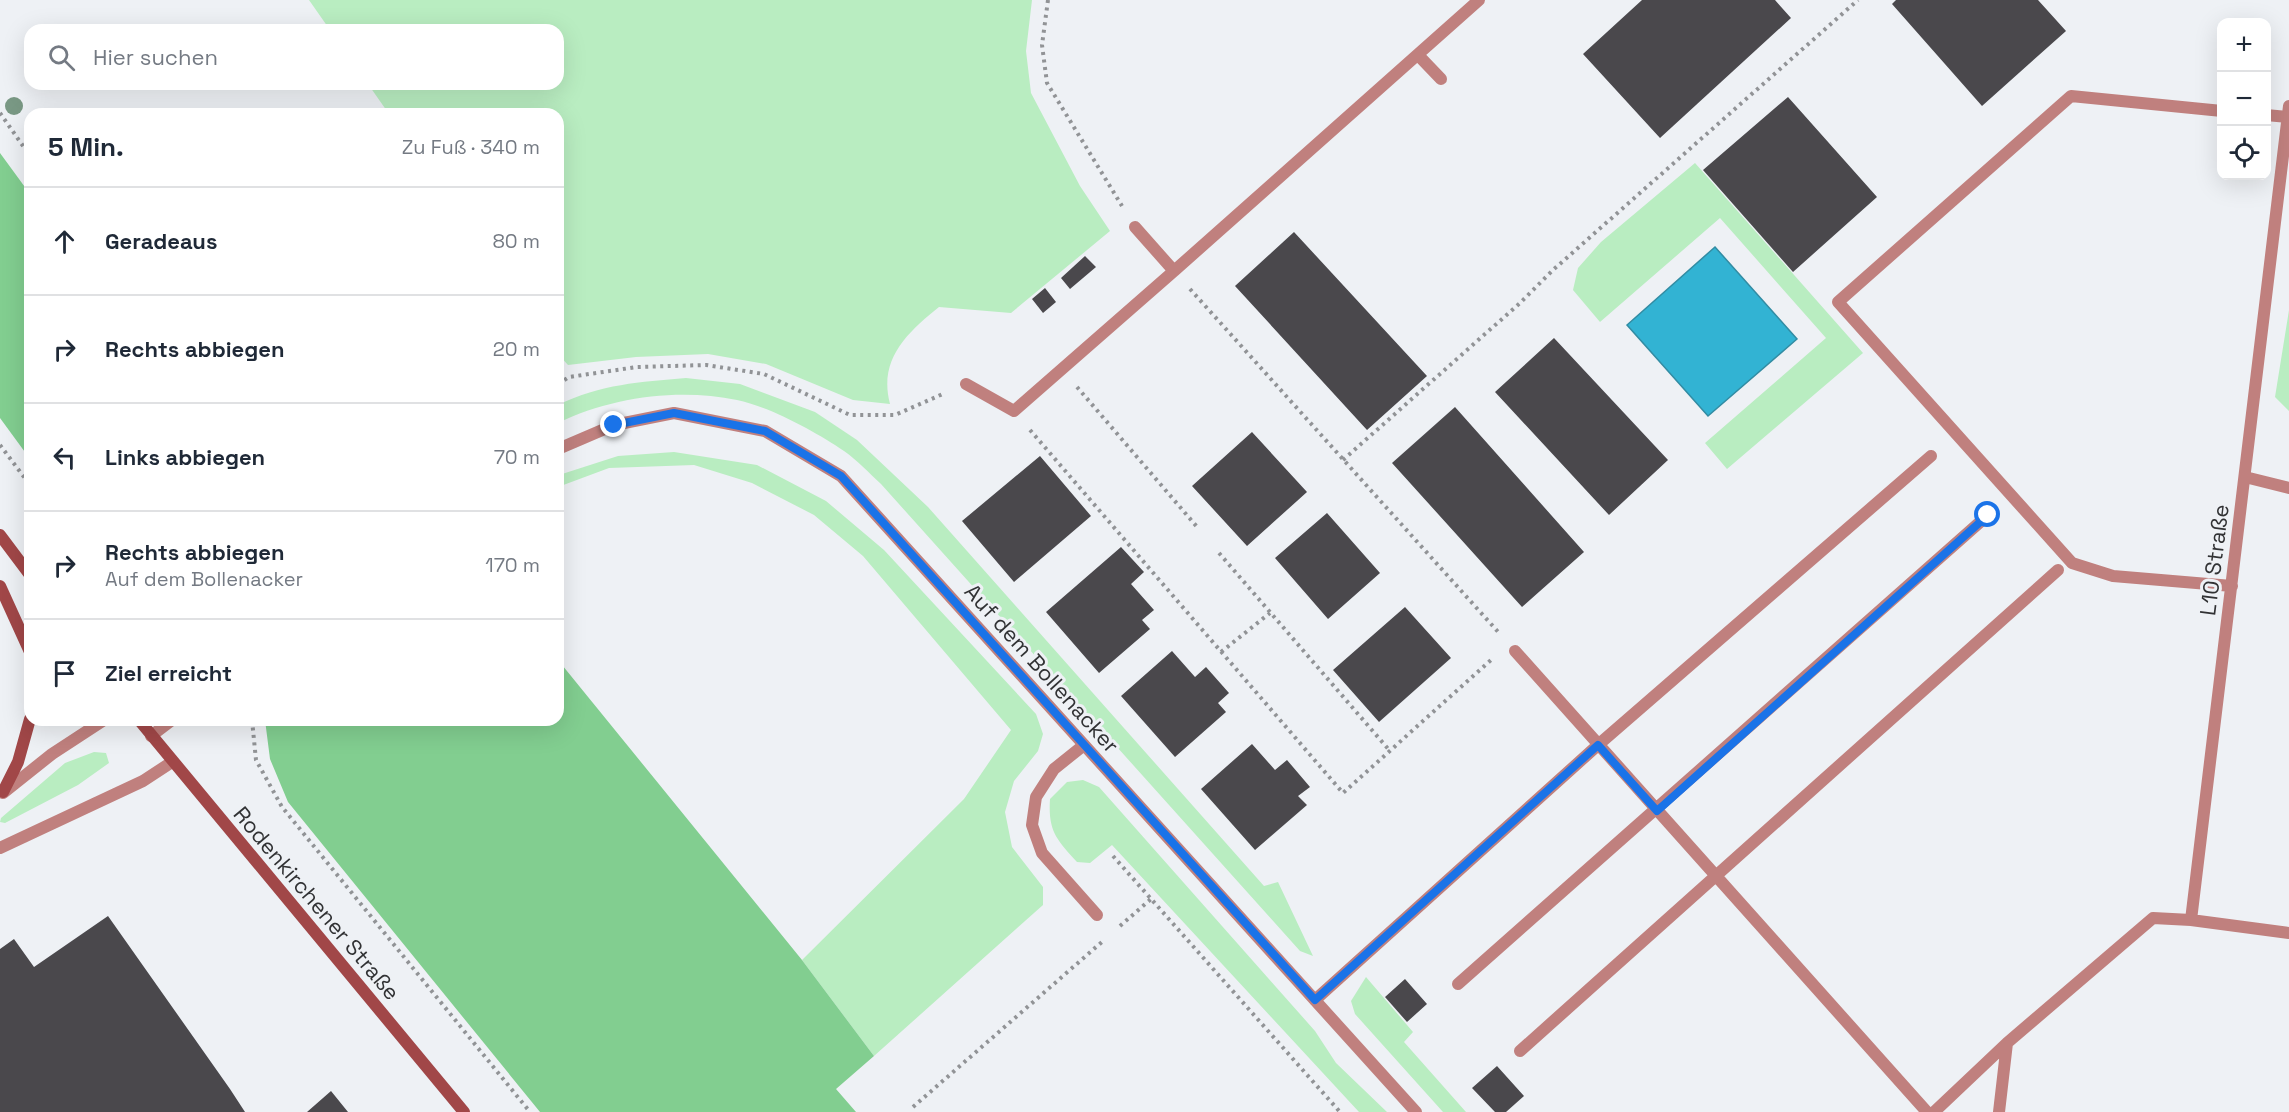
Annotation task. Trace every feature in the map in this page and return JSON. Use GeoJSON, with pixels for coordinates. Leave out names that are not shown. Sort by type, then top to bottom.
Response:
{"type":"FeatureCollection","features":[{"type":"Feature","properties":{"kind":"main road"},"geometry":{"type":"LineString","coordinates":[[0,535],[24,567]]}},
{"type":"Feature","properties":{"kind":"main road"},"geometry":{"type":"LineString","coordinates":[[0,586],[24,639]]}},
{"type":"Feature","properties":{"kind":"main road"},"geometry":{"type":"LineString","coordinates":[[1,794],[18,762],[28,726]]}},
{"type":"Feature","properties":{"kind":"main road","name":"Rodenkirchener Straße"},"geometry":{"type":"LineString","coordinates":[[144,726],[464,1112]]}},
{"type":"Feature","properties":{"kind":"street"},"geometry":{"type":"LineString","coordinates":[[966,384],[1014,411],[1479,0]]}},
{"type":"Feature","properties":{"kind":"street"},"geometry":{"type":"LineString","coordinates":[[1418,54],[1442,79]]}},
{"type":"Feature","properties":{"kind":"street"},"geometry":{"type":"LineString","coordinates":[[2217,111],[2071,96],[1838,302],[2072,563],[2113,576],[2232,586]]}},
{"type":"Feature","properties":{"kind":"street"},"geometry":{"type":"LineString","coordinates":[[2271,114],[2288,112]]}},
{"type":"Feature","properties":{"kind":"street","name":"L10 Straße"},"geometry":{"type":"LineString","coordinates":[[2191,920],[2288,112]]}},
{"type":"Feature","properties":{"kind":"street"},"geometry":{"type":"LineString","coordinates":[[1135,227],[1174,271]]}},
{"type":"Feature","properties":{"kind":"street","name":"Auf dem Bollenacker"},"geometry":{"type":"LineString","coordinates":[[564,446],[614,425],[674,413],[765,431],[841,476],[1416,1112]]}},
{"type":"Feature","properties":{"kind":"street"},"geometry":{"type":"LineString","coordinates":[[1315,1000],[1598,745],[1931,456]]}},
{"type":"Feature","properties":{"kind":"street"},"geometry":{"type":"LineString","coordinates":[[2245,477],[2289,488]]}},
{"type":"Feature","properties":{"kind":"street"},"geometry":{"type":"LineString","coordinates":[[1458,984],[1657,811],[1988,515]]}},
{"type":"Feature","properties":{"kind":"street"},"geometry":{"type":"LineString","coordinates":[[1520,1051],[2058,570]]}},
{"type":"Feature","properties":{"kind":"street"},"geometry":{"type":"LineString","coordinates":[[1512,648],[1927,1112]]}},
{"type":"Feature","properties":{"kind":"street"},"geometry":{"type":"LineString","coordinates":[[1,794],[52,754],[95,726]]}},
{"type":"Feature","properties":{"kind":"street"},"geometry":{"type":"LineString","coordinates":[[151,736],[164,726]]}},
{"type":"Feature","properties":{"kind":"street"},"geometry":{"type":"LineString","coordinates":[[1084,745],[1054,769],[1036,797],[1032,825],[1042,853],[1097,915]]}},
{"type":"Feature","properties":{"kind":"street"},"geometry":{"type":"LineString","coordinates":[[0,848],[143,781],[172,762]]}},
{"type":"Feature","properties":{"kind":"street"},"geometry":{"type":"LineString","coordinates":[[1934,1112],[2007,1043],[2153,918],[2191,920],[2289,933]]}},
{"type":"Feature","properties":{"kind":"street"},"geometry":{"type":"LineString","coordinates":[[1999,1112],[2007,1043]]}},
{"type":"Feature","properties":{"kind":"path"},"geometry":{"type":"LineString","coordinates":[[1048,0],[1042,45],[1047,83],[1135,227]]}},
{"type":"Feature","properties":{"kind":"path"},"geometry":{"type":"LineString","coordinates":[[1343,460],[1520,303],[1552,270],[1858,0]]}},
{"type":"Feature","properties":{"kind":"path"},"geometry":{"type":"LineString","coordinates":[[0,113],[24,147]]}},
{"type":"Feature","properties":{"kind":"path"},"geometry":{"type":"LineString","coordinates":[[1014,411],[1343,793],[1512,648],[1174,271]]}},
{"type":"Feature","properties":{"kind":"path"},"geometry":{"type":"LineString","coordinates":[[564,380],[569,377],[638,367],[706,365],[764,374],[850,415],[895,415],[966,384]]}},
{"type":"Feature","properties":{"kind":"path"},"geometry":{"type":"LineString","coordinates":[[1063,370],[1198,528]]}},
{"type":"Feature","properties":{"kind":"path"},"geometry":{"type":"LineString","coordinates":[[0,445],[24,477]]}},
{"type":"Feature","properties":{"kind":"path"},"geometry":{"type":"LineString","coordinates":[[1219,553],[1390,751]]}},
{"type":"Feature","properties":{"kind":"path"},"geometry":{"type":"LineString","coordinates":[[1221,652],[1270,613]]}},
{"type":"Feature","properties":{"kind":"path"},"geometry":{"type":"LineString","coordinates":[[253,726],[256,760],[282,807],[530,1112]]}},
{"type":"Feature","properties":{"kind":"path"},"geometry":{"type":"LineString","coordinates":[[1113,856],[1340,1112]]}},
{"type":"Feature","properties":{"kind":"path"},"geometry":{"type":"LineString","coordinates":[[1112,933],[1151,898]]}},
{"type":"Feature","properties":{"kind":"path"},"geometry":{"type":"LineString","coordinates":[[913,1107],[1104,940]]}},
{"type":"Feature","properties":{"kind":"green space"},"geometry":{"type":"Polygon","coordinates":[[[309,0],[1032,0],[1026,51],[1031,93],[1080,186],[1110,231],[1011,313],[939,307],[917,326],[898,348],[888,373],[887,388],[890,404],[853,400],[766,364],[708,354],[636,357],[568,365],[564,361],[564,108],[385,108],[372,90],[564,90],[564,24],[326,24],[309,0]]]}},
{"type":"Feature","properties":{"kind":"green space"},"geometry":{"type":"Polygon","coordinates":[[[0,153],[24,186],[24,451],[0,418],[0,153]]]}},
{"type":"Feature","properties":{"kind":"green space"},"geometry":{"type":"Polygon","coordinates":[[[1695,163],[1863,353],[1727,469],[1705,443],[1826,338],[1720,218],[1600,322],[1573,290],[1578,268],[1601,242],[1695,163]]]}},
{"type":"Feature","properties":{"kind":"green space"},"geometry":{"type":"Polygon","coordinates":[[[2289,310],[2289,411],[2275,397],[2289,310]]]}},
{"type":"Feature","properties":{"kind":"green space"},"geometry":{"type":"Polygon","coordinates":[[[686,378],[740,384],[815,412],[857,440],[928,507],[1264,886],[1278,882],[1313,956],[1300,951],[881,484],[844,451],[807,428],[778,414],[750,403],[715,396],[646,397],[600,407],[564,420],[564,402],[605,388],[686,378]]]}},
{"type":"Feature","properties":{"kind":"green space"},"geometry":{"type":"Polygon","coordinates":[[[674,452],[757,465],[826,501],[884,550],[1036,714],[1043,734],[1038,751],[1014,781],[1005,812],[1012,847],[1043,887],[1043,905],[874,1056],[802,960],[964,799],[1011,730],[863,556],[814,515],[752,483],[694,465],[609,468],[564,485],[564,473],[618,456],[674,452]]]}},
{"type":"Feature","properties":{"kind":"green space"},"geometry":{"type":"Polygon","coordinates":[[[564,667],[802,960],[874,1056],[836,1089],[856,1112],[540,1112],[288,802],[270,759],[266,726],[564,726],[564,667]]]}},
{"type":"Feature","properties":{"kind":"green space"},"geometry":{"type":"Polygon","coordinates":[[[94,752],[106,753],[109,763],[78,785],[5,823],[0,822],[1,818],[65,763],[94,752]]]}},
{"type":"Feature","properties":{"kind":"green space"},"geometry":{"type":"Polygon","coordinates":[[[1083,780],[1099,787],[1315,1031],[1336,1063],[1387,1112],[1359,1112],[1112,845],[1090,863],[1077,862],[1059,840],[1052,827],[1050,799],[1067,782],[1083,780]]]}},
{"type":"Feature","properties":{"kind":"green space"},"geometry":{"type":"Polygon","coordinates":[[[1366,977],[1413,1032],[1404,1042],[1466,1112],[1443,1112],[1355,1014],[1351,1001],[1366,977]]]}},
{"type":"Feature","properties":{"kind":"water"},"geometry":{"type":"Polygon","coordinates":[[[1715,247],[1797,339],[1708,416],[1627,325],[1715,247]]]}},
{"type":"Feature","properties":{"kind":"building"},"geometry":{"type":"Polygon","coordinates":[[[1642,0],[1775,0],[1791,18],[1660,138],[1583,54],[1642,0]]]}},
{"type":"Feature","properties":{"kind":"building"},"geometry":{"type":"Polygon","coordinates":[[[1896,0],[2038,0],[2066,31],[1982,106],[1892,4],[1896,0]]]}},
{"type":"Feature","properties":{"kind":"building"},"geometry":{"type":"Polygon","coordinates":[[[1788,97],[1877,197],[1793,272],[1703,170],[1788,97]]]}},
{"type":"Feature","properties":{"kind":"building"},"geometry":{"type":"Polygon","coordinates":[[[1294,232],[1427,376],[1367,430],[1235,286],[1294,232]]]}},
{"type":"Feature","properties":{"kind":"building"},"geometry":{"type":"Polygon","coordinates":[[[1085,256],[1096,267],[1070,289],[1061,278],[1085,256]]]}},
{"type":"Feature","properties":{"kind":"building"},"geometry":{"type":"Polygon","coordinates":[[[1045,288],[1056,302],[1043,313],[1032,299],[1045,288]]]}},
{"type":"Feature","properties":{"kind":"building"},"geometry":{"type":"Polygon","coordinates":[[[1554,338],[1668,460],[1609,515],[1495,392],[1554,338]]]}},
{"type":"Feature","properties":{"kind":"building"},"geometry":{"type":"Polygon","coordinates":[[[1455,407],[1584,552],[1522,607],[1392,463],[1455,407]]]}},
{"type":"Feature","properties":{"kind":"building"},"geometry":{"type":"Polygon","coordinates":[[[1252,432],[1307,492],[1247,546],[1192,486],[1252,432]]]}},
{"type":"Feature","properties":{"kind":"building"},"geometry":{"type":"Polygon","coordinates":[[[1040,456],[1091,516],[1014,582],[962,521],[1040,456]]]}},
{"type":"Feature","properties":{"kind":"building"},"geometry":{"type":"Polygon","coordinates":[[[1327,513],[1380,573],[1328,619],[1275,558],[1327,513]]]}},
{"type":"Feature","properties":{"kind":"building"},"geometry":{"type":"Polygon","coordinates":[[[1121,547],[1144,572],[1131,584],[1154,610],[1142,620],[1150,629],[1099,673],[1046,612],[1121,547]]]}},
{"type":"Feature","properties":{"kind":"building"},"geometry":{"type":"Polygon","coordinates":[[[1405,607],[1451,658],[1379,722],[1333,670],[1405,607]]]}},
{"type":"Feature","properties":{"kind":"building"},"geometry":{"type":"Polygon","coordinates":[[[1172,651],[1195,677],[1206,667],[1229,693],[1218,703],[1226,712],[1175,757],[1121,696],[1172,651]]]}},
{"type":"Feature","properties":{"kind":"building"},"geometry":{"type":"Polygon","coordinates":[[[1252,744],[1275,770],[1287,760],[1310,787],[1298,796],[1307,805],[1255,850],[1201,789],[1252,744]]]}},
{"type":"Feature","properties":{"kind":"building"},"geometry":{"type":"Polygon","coordinates":[[[108,916],[245,1112],[0,1112],[0,949],[14,939],[34,967],[108,916]]]}},
{"type":"Feature","properties":{"kind":"building"},"geometry":{"type":"Polygon","coordinates":[[[1405,979],[1427,1004],[1407,1022],[1385,997],[1405,979]]]}},
{"type":"Feature","properties":{"kind":"building"},"geometry":{"type":"Polygon","coordinates":[[[1497,1066],[1524,1096],[1506,1112],[1495,1112],[1472,1088],[1497,1066]]]}},
{"type":"Feature","properties":{"kind":"building"},"geometry":{"type":"Polygon","coordinates":[[[331,1091],[348,1112],[307,1112],[331,1091]]]}},
{"type":"Feature","properties":{"kind":"route"},"geometry":{"type":"LineString","coordinates":[[614,425],[674,413],[765,431],[841,476],[1315,1000],[1598,745],[1657,811],[1988,515]]}}]}
